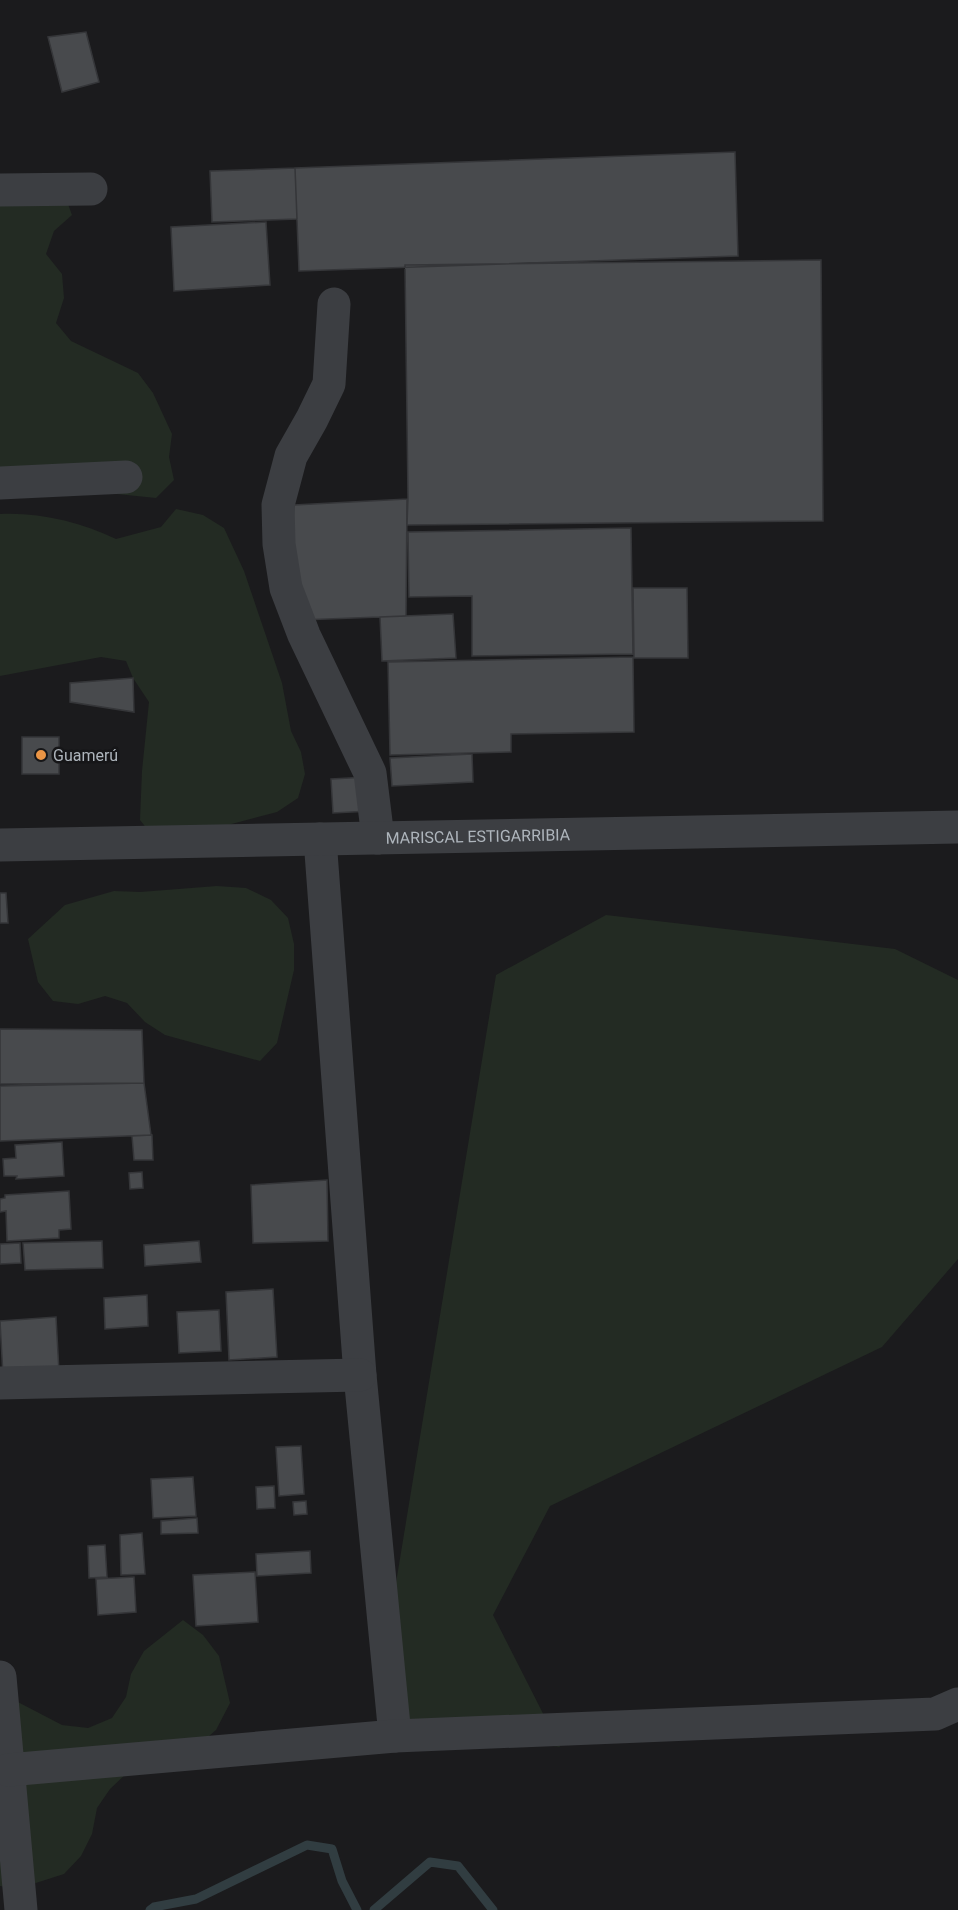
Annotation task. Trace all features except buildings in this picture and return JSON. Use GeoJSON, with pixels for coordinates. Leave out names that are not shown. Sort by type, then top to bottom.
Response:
{"type":"FeatureCollection","features":[{"type":"Feature","properties":{"kind":"street"},"geometry":{"type":"LineString","coordinates":[[0,190],[91,189]]}},
{"type":"Feature","properties":{"kind":"street"},"geometry":{"type":"LineString","coordinates":[[334,304],[329,384],[291,456],[278,505],[279,544],[286,588],[304,635],[370,773],[378,838]]}},
{"type":"Feature","properties":{"kind":"street"},"geometry":{"type":"LineString","coordinates":[[0,483],[126,477]]}},
{"type":"Feature","properties":{"kind":"street","name":"MARISCAL ESTIGARRIBIA"},"geometry":{"type":"LineString","coordinates":[[0,845],[958,827]]}},
{"type":"Feature","properties":{"kind":"street"},"geometry":{"type":"LineString","coordinates":[[320,839],[360,1375],[395,1736]]}},
{"type":"Feature","properties":{"kind":"street"},"geometry":{"type":"LineString","coordinates":[[0,1383],[360,1375]]}},
{"type":"Feature","properties":{"kind":"street"},"geometry":{"type":"LineString","coordinates":[[0,1677],[21,1910]]}},
{"type":"Feature","properties":{"kind":"street"},"geometry":{"type":"LineString","coordinates":[[8,1770],[395,1736],[935,1714],[958,1704]]}},
{"type":"Feature","properties":{"kind":"shaded area"},"geometry":{"type":"Polygon","coordinates":[[[0,199],[68,204],[72,215],[54,231],[46,254],[62,274],[64,298],[56,323],[71,341],[138,373],[153,393],[172,434],[169,457],[174,480],[156,498],[107,493],[0,494],[0,199]]]}},
{"type":"Feature","properties":{"kind":"shaded area"},"geometry":{"type":"Polygon","coordinates":[[[176,509],[203,515],[224,528],[244,571],[282,683],[291,731],[301,752],[305,774],[298,798],[277,812],[179,838],[155,839],[140,820],[149,702],[133,678],[126,661],[101,657],[0,676],[0,514],[60,519],[116,539],[161,527],[176,509]]]}},
{"type":"Feature","properties":{"kind":"shaded area"},"geometry":{"type":"Polygon","coordinates":[[[217,886],[246,888],[271,900],[288,918],[294,944],[294,970],[277,1043],[260,1061],[165,1035],[145,1022],[127,1003],[105,996],[78,1004],[53,1001],[38,982],[28,939],[65,905],[114,891],[140,892],[217,886]]]}},
{"type":"Feature","properties":{"kind":"shaded area"},"geometry":{"type":"Polygon","coordinates":[[[606,915],[895,949],[958,980],[958,1259],[882,1347],[550,1506],[493,1615],[560,1747],[402,1724],[394,1595],[496,975],[606,915]]]}},
{"type":"Feature","properties":{"kind":"shaded area"},"geometry":{"type":"Polygon","coordinates":[[[183,1620],[203,1635],[219,1656],[230,1703],[216,1730],[178,1763],[129,1771],[110,1789],[97,1808],[92,1834],[81,1856],[64,1874],[17,1889],[0,1886],[0,1705],[14,1700],[62,1725],[88,1728],[112,1718],[126,1697],[131,1674],[144,1651],[183,1620]]]}},
{"type":"Feature","properties":{"kind":"waterway"},"geometry":{"type":"LineString","coordinates":[[150,1910],[154,1907],[196,1899],[307,1845],[332,1849],[342,1881],[357,1910]]}},
{"type":"Feature","properties":{"kind":"waterway"},"geometry":{"type":"LineString","coordinates":[[374,1910],[430,1862],[458,1866],[493,1910]]}},
{"type":"Feature","properties":{"kind":"place","name":"Guamerú"},"geometry":{"type":"Point","coordinates":[41,755]}}]}
